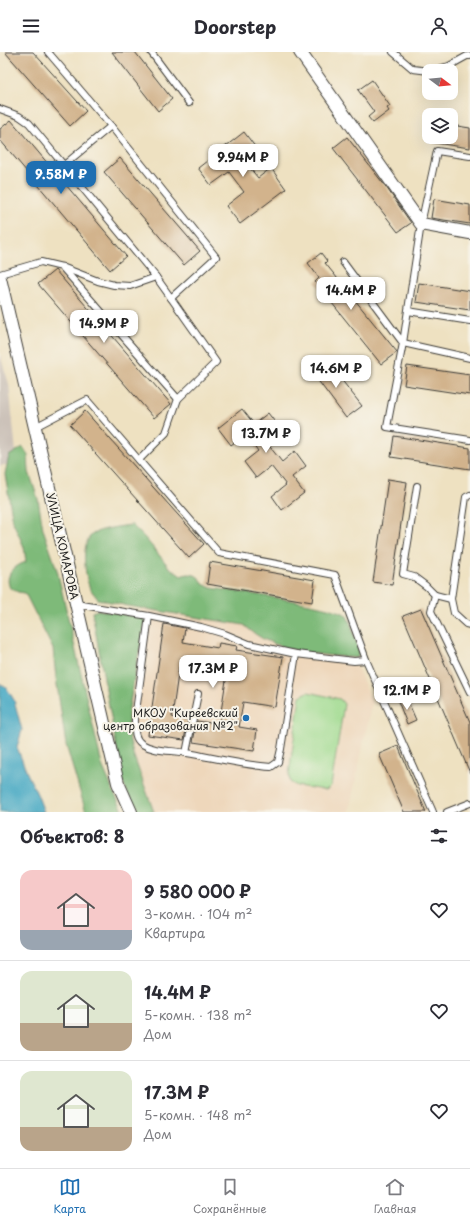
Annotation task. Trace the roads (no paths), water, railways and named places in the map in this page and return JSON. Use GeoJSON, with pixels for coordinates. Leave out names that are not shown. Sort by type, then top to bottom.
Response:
{"type":"FeatureCollection","features":[{"type":"Feature","properties":{"kind":"street"},"geometry":{"type":"LineString","coordinates":[[300,52],[421,224],[470,233]]}},
{"type":"Feature","properties":{"kind":"street","name":"УЛИЦА КОМАРОВА"},"geometry":{"type":"LineString","coordinates":[[0,278],[118,783],[131,812]]}},
{"type":"Feature","properties":{"kind":"lane"},"geometry":{"type":"LineString","coordinates":[[48,52],[111,126],[216,257],[171,298]]}},
{"type":"Feature","properties":{"kind":"lane"},"geometry":{"type":"LineString","coordinates":[[150,52],[189,103]]}},
{"type":"Feature","properties":{"kind":"lane"},"geometry":{"type":"LineString","coordinates":[[393,52],[413,69],[422,70]]}},
{"type":"Feature","properties":{"kind":"lane"},"geometry":{"type":"LineString","coordinates":[[453,64],[467,56],[470,56]]}},
{"type":"Feature","properties":{"kind":"lane"},"geometry":{"type":"LineString","coordinates":[[0,109],[19,116],[29,123],[156,277],[216,362],[178,399],[166,433],[139,460]]}},
{"type":"Feature","properties":{"kind":"lane"},"geometry":{"type":"LineString","coordinates":[[64,165],[111,126]]}},
{"type":"Feature","properties":{"kind":"lane"},"geometry":{"type":"LineString","coordinates":[[470,156],[436,151],[421,224],[404,343],[387,428],[470,440]]}},
{"type":"Feature","properties":{"kind":"lane"},"geometry":{"type":"LineString","coordinates":[[0,274],[41,262],[62,267],[98,281],[114,285],[130,286],[156,277]]}},
{"type":"Feature","properties":{"kind":"lane"},"geometry":{"type":"LineString","coordinates":[[343,262],[404,343],[470,358]]}},
{"type":"Feature","properties":{"kind":"lane"},"geometry":{"type":"LineString","coordinates":[[62,267],[178,399]]}},
{"type":"Feature","properties":{"kind":"lane"},"geometry":{"type":"LineString","coordinates":[[408,311],[470,321]]}},
{"type":"Feature","properties":{"kind":"lane"},"geometry":{"type":"LineString","coordinates":[[35,427],[88,400],[219,553],[335,575],[366,660],[433,812]]}},
{"type":"Feature","properties":{"kind":"lane"},"geometry":{"type":"LineString","coordinates":[[417,486],[403,574],[414,577],[426,586],[435,596],[451,599]]}},
{"type":"Feature","properties":{"kind":"lane"},"geometry":{"type":"LineString","coordinates":[[470,495],[466,497],[451,599],[454,613],[466,624],[470,625]]}},
{"type":"Feature","properties":{"kind":"lane"},"geometry":{"type":"LineString","coordinates":[[435,596],[431,611],[470,692]]}},
{"type":"Feature","properties":{"kind":"lane"},"geometry":{"type":"LineString","coordinates":[[76,604],[201,626],[249,644],[296,654],[354,661],[366,660]]}},
{"type":"Feature","properties":{"kind":"lane"},"geometry":{"type":"LineString","coordinates":[[149,616],[135,719],[135,734],[141,743],[158,750],[186,753],[271,768],[278,762],[281,749],[296,654]]}},
{"type":"Feature","properties":{"kind":"lane"},"geometry":{"type":"LineString","coordinates":[[186,753],[198,694]]}},
{"type":"Feature","properties":{"kind":"lane"},"geometry":{"type":"LineString","coordinates":[[447,812],[470,803]]}},
{"type":"Feature","properties":{"kind":"water"},"geometry":{"type":"Polygon","coordinates":[[[0,683],[8,690],[14,700],[22,730],[17,747],[44,812],[0,812],[0,683]]]}},
{"type":"Feature","properties":{"kind":"place","name":"МКОУ \"Киреевский центр образования №2\""},"geometry":{"type":"Point","coordinates":[246,718]}}]}
